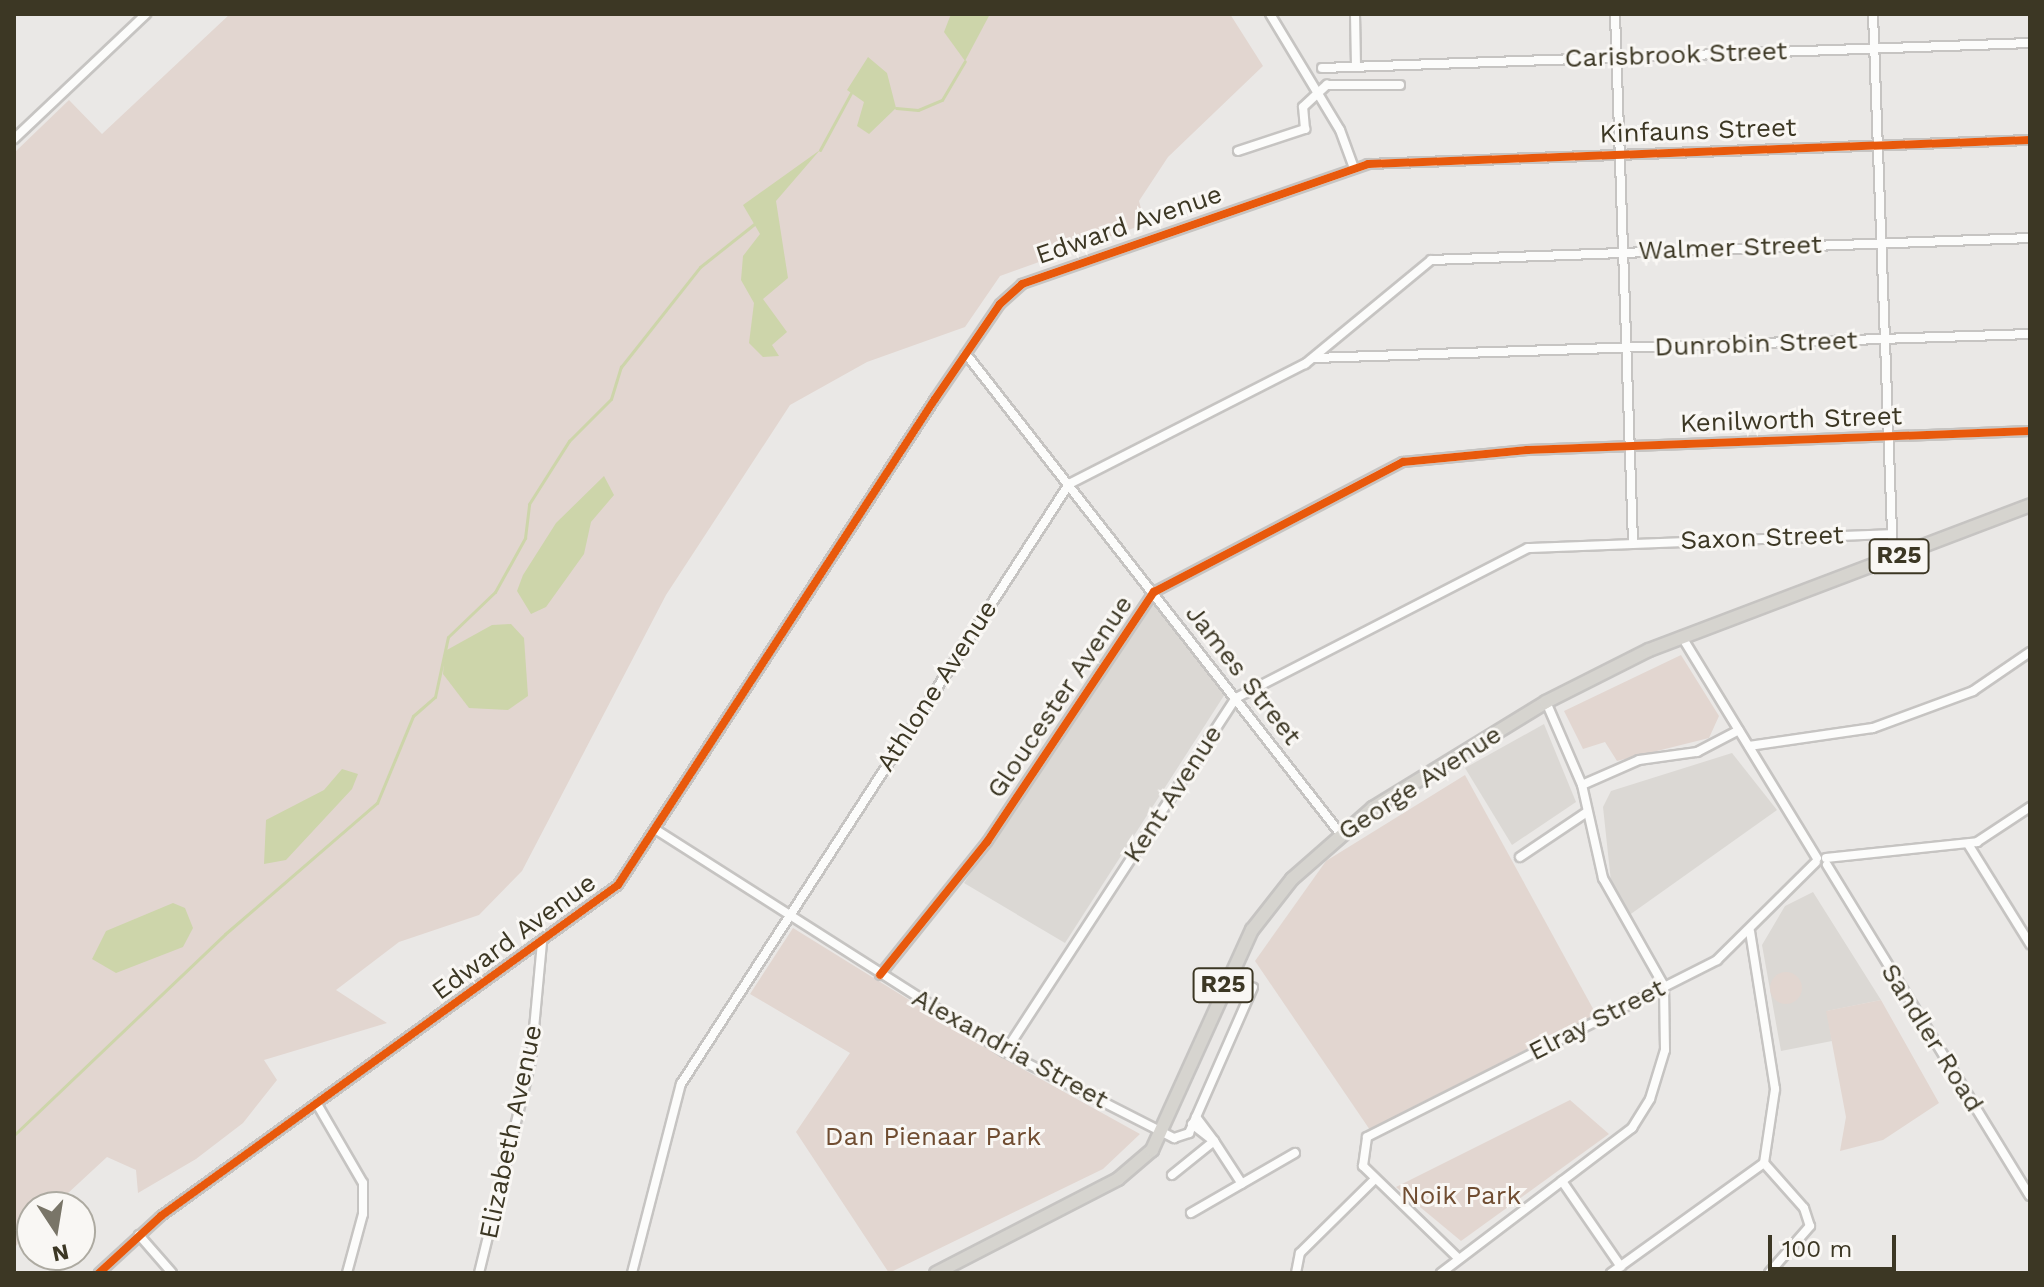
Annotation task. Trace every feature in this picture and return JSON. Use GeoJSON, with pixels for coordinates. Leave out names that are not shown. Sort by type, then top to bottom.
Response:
{"type":"FeatureCollection","features":[{"type":"Feature","properties":{"kind":"main road","name":"R25"},"geometry":{"type":"LineString","coordinates":[[1683,640],[2030,505]]}},
{"type":"Feature","properties":{"kind":"main road","name":"George Avenue"},"geometry":{"type":"LineString","coordinates":[[936,1273],[1118,1179],[1163,1132],[1237,957],[1292,879],[1339,832],[1545,705],[1683,640]]}},
{"type":"Feature","properties":{"kind":"street"},"geometry":{"type":"LineString","coordinates":[[14,139],[146,14]]}},
{"type":"Feature","properties":{"kind":"street"},"geometry":{"type":"LineString","coordinates":[[1270,14],[1354,168]]}},
{"type":"Feature","properties":{"kind":"street"},"geometry":{"type":"LineString","coordinates":[[1355,14],[1356,67]]}},
{"type":"Feature","properties":{"kind":"street"},"geometry":{"type":"LineString","coordinates":[[1615,14],[1633,542]]}},
{"type":"Feature","properties":{"kind":"street"},"geometry":{"type":"LineString","coordinates":[[1873,14],[1893,559]]}},
{"type":"Feature","properties":{"kind":"street","name":"Carisbrook Street"},"geometry":{"type":"LineString","coordinates":[[1322,68],[2030,43]]}},
{"type":"Feature","properties":{"kind":"street"},"geometry":{"type":"LineString","coordinates":[[1238,151],[1305,129],[1302,110],[1327,85],[1400,85]]}},
{"type":"Feature","properties":{"kind":"street","name":"Kinfauns Street"},"geometry":{"type":"LineString","coordinates":[[1368,164],[2030,140]]}},
{"type":"Feature","properties":{"kind":"street","name":"Edward Avenue"},"geometry":{"type":"LineString","coordinates":[[99,1273],[139,1235],[618,885],[658,831],[966,354],[1022,284],[1368,164]]}},
{"type":"Feature","properties":{"kind":"street","name":"Walmer Street"},"geometry":{"type":"LineString","coordinates":[[1431,260],[2030,238]]}},
{"type":"Feature","properties":{"kind":"street","name":"Athlone Avenue"},"geometry":{"type":"LineString","coordinates":[[632,1273],[677,1091],[1069,484],[1314,358],[1431,260]]}},
{"type":"Feature","properties":{"kind":"street","name":"Dunrobin Street"},"geometry":{"type":"LineString","coordinates":[[1314,358],[2030,334]]}},
{"type":"Feature","properties":{"kind":"street","name":"James Street"},"geometry":{"type":"LineString","coordinates":[[966,354],[1339,832]]}},
{"type":"Feature","properties":{"kind":"street","name":"Kenilworth Street"},"geometry":{"type":"LineString","coordinates":[[1553,449],[2030,431]]}},
{"type":"Feature","properties":{"kind":"street","name":"Gloucester Avenue"},"geometry":{"type":"LineString","coordinates":[[880,975],[987,842],[1154,592],[1403,462],[1553,449]]}},
{"type":"Feature","properties":{"kind":"street","name":"Saxon Street"},"geometry":{"type":"LineString","coordinates":[[1633,542],[1892,534]]}},
{"type":"Feature","properties":{"kind":"street","name":"Kent Avenue"},"geometry":{"type":"LineString","coordinates":[[1005,1052],[1236,698],[1528,548],[1633,542]]}},
{"type":"Feature","properties":{"kind":"street","name":"Sandler Road"},"geometry":{"type":"LineString","coordinates":[[1683,640],[2030,1196]]}},
{"type":"Feature","properties":{"kind":"street"},"geometry":{"type":"LineString","coordinates":[[1749,746],[1873,728],[1973,691],[2030,652]]}},
{"type":"Feature","properties":{"kind":"street"},"geometry":{"type":"LineString","coordinates":[[1441,1273],[1457,1257],[1632,1128],[1650,1099],[1669,1031],[1664,986],[1603,878],[1582,785],[1545,705]]}},
{"type":"Feature","properties":{"kind":"street"},"geometry":{"type":"LineString","coordinates":[[1582,785],[1639,760],[1697,752],[1739,730]]}},
{"type":"Feature","properties":{"kind":"street","name":"Elray Street"},"geometry":{"type":"LineString","coordinates":[[1375,1179],[1361,1158],[1367,1137],[1717,960],[1750,932],[1805,873],[1821,862],[1968,844],[2030,807]]}},
{"type":"Feature","properties":{"kind":"street"},"geometry":{"type":"LineString","coordinates":[[1520,857],[1587,812]]}},
{"type":"Feature","properties":{"kind":"street","name":"Alexandria Street"},"geometry":{"type":"LineString","coordinates":[[658,831],[1005,1052],[1163,1132]]}},
{"type":"Feature","properties":{"kind":"street"},"geometry":{"type":"LineString","coordinates":[[1968,844],[2030,944]]}},
{"type":"Feature","properties":{"kind":"street"},"geometry":{"type":"LineString","coordinates":[[1611,1273],[1764,1163],[1775,1089],[1750,932]]}},
{"type":"Feature","properties":{"kind":"street","name":"Elizabeth Avenue"},"geometry":{"type":"LineString","coordinates":[[479,1273],[531,1061],[542,942]]}},
{"type":"Feature","properties":{"kind":"street"},"geometry":{"type":"LineString","coordinates":[[1163,1132],[1183,1138],[1194,1120],[1253,987]]}},
{"type":"Feature","properties":{"kind":"street"},"geometry":{"type":"LineString","coordinates":[[317,1104],[363,1183],[363,1214],[347,1273]]}},
{"type":"Feature","properties":{"kind":"street"},"geometry":{"type":"LineString","coordinates":[[1194,1120],[1214,1141],[1242,1184]]}},
{"type":"Feature","properties":{"kind":"street"},"geometry":{"type":"LineString","coordinates":[[1172,1175],[1214,1141]]}},
{"type":"Feature","properties":{"kind":"street"},"geometry":{"type":"LineString","coordinates":[[1191,1213],[1295,1153]]}},
{"type":"Feature","properties":{"kind":"street"},"geometry":{"type":"LineString","coordinates":[[1764,1163],[1804,1208],[1810,1226],[1769,1273]]}},
{"type":"Feature","properties":{"kind":"street"},"geometry":{"type":"LineString","coordinates":[[1296,1273],[1300,1253],[1375,1179],[1457,1257]]}},
{"type":"Feature","properties":{"kind":"street"},"geometry":{"type":"LineString","coordinates":[[1562,1181],[1621,1267]]}},
{"type":"Feature","properties":{"kind":"street"},"geometry":{"type":"LineString","coordinates":[[139,1235],[172,1273]]}},
{"type":"Feature","properties":{"kind":"shaded area"},"geometry":{"type":"Polygon","coordinates":[[[951,14],[990,14],[965,61],[944,32],[951,14]]]}},
{"type":"Feature","properties":{"kind":"shaded area"},"geometry":{"type":"Polygon","coordinates":[[[868,57],[887,73],[896,108],[869,134],[857,126],[864,102],[847,90],[868,57]]]}},
{"type":"Feature","properties":{"kind":"shaded area"},"geometry":{"type":"Polygon","coordinates":[[[820,150],[776,201],[788,278],[763,299],[787,332],[772,345],[779,356],[763,357],[749,343],[754,303],[741,280],[743,256],[760,234],[743,205],[820,150]]]}},
{"type":"Feature","properties":{"kind":"shaded area"},"geometry":{"type":"Polygon","coordinates":[[[604,476],[614,495],[591,522],[584,554],[546,607],[531,614],[517,591],[523,575],[556,523],[604,476]]]}},
{"type":"Feature","properties":{"kind":"shaded area"},"geometry":{"type":"Polygon","coordinates":[[[1152,601],[1225,694],[1065,943],[964,883],[1152,601]]]}},
{"type":"Feature","properties":{"kind":"shaded area"},"geometry":{"type":"Polygon","coordinates":[[[511,624],[524,638],[528,696],[508,710],[469,708],[443,674],[445,651],[492,625],[511,624]]]}},
{"type":"Feature","properties":{"kind":"shaded area"},"geometry":{"type":"Polygon","coordinates":[[[1544,724],[1576,802],[1512,845],[1465,768],[1544,724]]]}},
{"type":"Feature","properties":{"kind":"shaded area"},"geometry":{"type":"Polygon","coordinates":[[[1732,753],[1777,810],[1628,916],[1612,891],[1603,807],[1611,791],[1732,753]]]}},
{"type":"Feature","properties":{"kind":"shaded area"},"geometry":{"type":"Polygon","coordinates":[[[342,769],[358,774],[352,789],[286,860],[264,864],[266,820],[324,790],[342,769]]]}},
{"type":"Feature","properties":{"kind":"shaded area"},"geometry":{"type":"Polygon","coordinates":[[[1813,892],[1881,1000],[1827,1011],[1832,1041],[1781,1051],[1762,945],[1785,906],[1813,892]]]}},
{"type":"Feature","properties":{"kind":"shaded area"},"geometry":{"type":"Polygon","coordinates":[[[173,903],[185,908],[193,928],[183,947],[116,973],[92,959],[106,931],[173,903]]]}},
{"type":"Feature","properties":{"kind":"green space"},"geometry":{"type":"Polygon","coordinates":[[[230,14],[1230,14],[1263,66],[1168,157],[1139,201],[1145,224],[1000,276],[965,327],[867,362],[790,405],[666,595],[522,871],[479,915],[399,942],[336,990],[387,1023],[264,1060],[277,1080],[243,1123],[196,1159],[138,1193],[136,1170],[107,1157],[70,1191],[16,1191],[14,1248],[14,153],[69,100],[102,134],[230,14]]]}},
{"type":"Feature","properties":{"kind":"green space"},"geometry":{"type":"Polygon","coordinates":[[[1681,655],[1719,716],[1709,738],[1617,761],[1605,742],[1583,749],[1564,711],[1681,655]]]}},
{"type":"Feature","properties":{"kind":"green space"},"geometry":{"type":"Polygon","coordinates":[[[1465,775],[1597,1016],[1370,1130],[1255,961],[1326,861],[1465,775]]]}},
{"type":"Feature","properties":{"kind":"green space","name":"Dan Pienaar Park"},"geometry":{"type":"Polygon","coordinates":[[[793,928],[1003,1058],[1140,1134],[1103,1169],[889,1273],[796,1132],[850,1053],[750,994],[793,928]]]}},
{"type":"Feature","properties":{"kind":"green space"},"geometry":{"type":"Polygon","coordinates":[[[1786,972],[1798,976],[1802,988],[1798,1000],[1786,1004],[1774,1000],[1770,988],[1774,976],[1786,972]]]}},
{"type":"Feature","properties":{"kind":"green space"},"geometry":{"type":"Polygon","coordinates":[[[1881,1000],[1939,1103],[1883,1140],[1840,1151],[1846,1117],[1826,1011],[1881,1000]]]}},
{"type":"Feature","properties":{"kind":"green space","name":"Noik Park"},"geometry":{"type":"Polygon","coordinates":[[[1570,1100],[1609,1134],[1461,1241],[1396,1187],[1570,1100]]]}},
{"type":"Feature","properties":{"kind":"waterway"},"geometry":{"type":"LineString","coordinates":[[896,108],[918,110],[942,100],[965,61]]}},
{"type":"Feature","properties":{"kind":"waterway"},"geometry":{"type":"LineString","coordinates":[[820,150],[851,93]]}},
{"type":"Feature","properties":{"kind":"waterway"},"geometry":{"type":"LineString","coordinates":[[14,1135],[225,934],[377,803],[413,716],[435,697],[448,637],[495,592],[525,538],[529,504],[569,441],[611,399],[621,367],[700,267],[758,221]]}},
{"type":"Feature","properties":{"kind":"cycle path"},"geometry":{"type":"LineString","coordinates":[[99,1273],[161,1216],[618,885],[935,399],[1000,304],[1022,284],[1368,164],[2030,140]]}},
{"type":"Feature","properties":{"kind":"cycle path"},"geometry":{"type":"LineString","coordinates":[[880,975],[987,842],[1154,592],[1403,462],[1527,450],[2030,431]]}}]}
